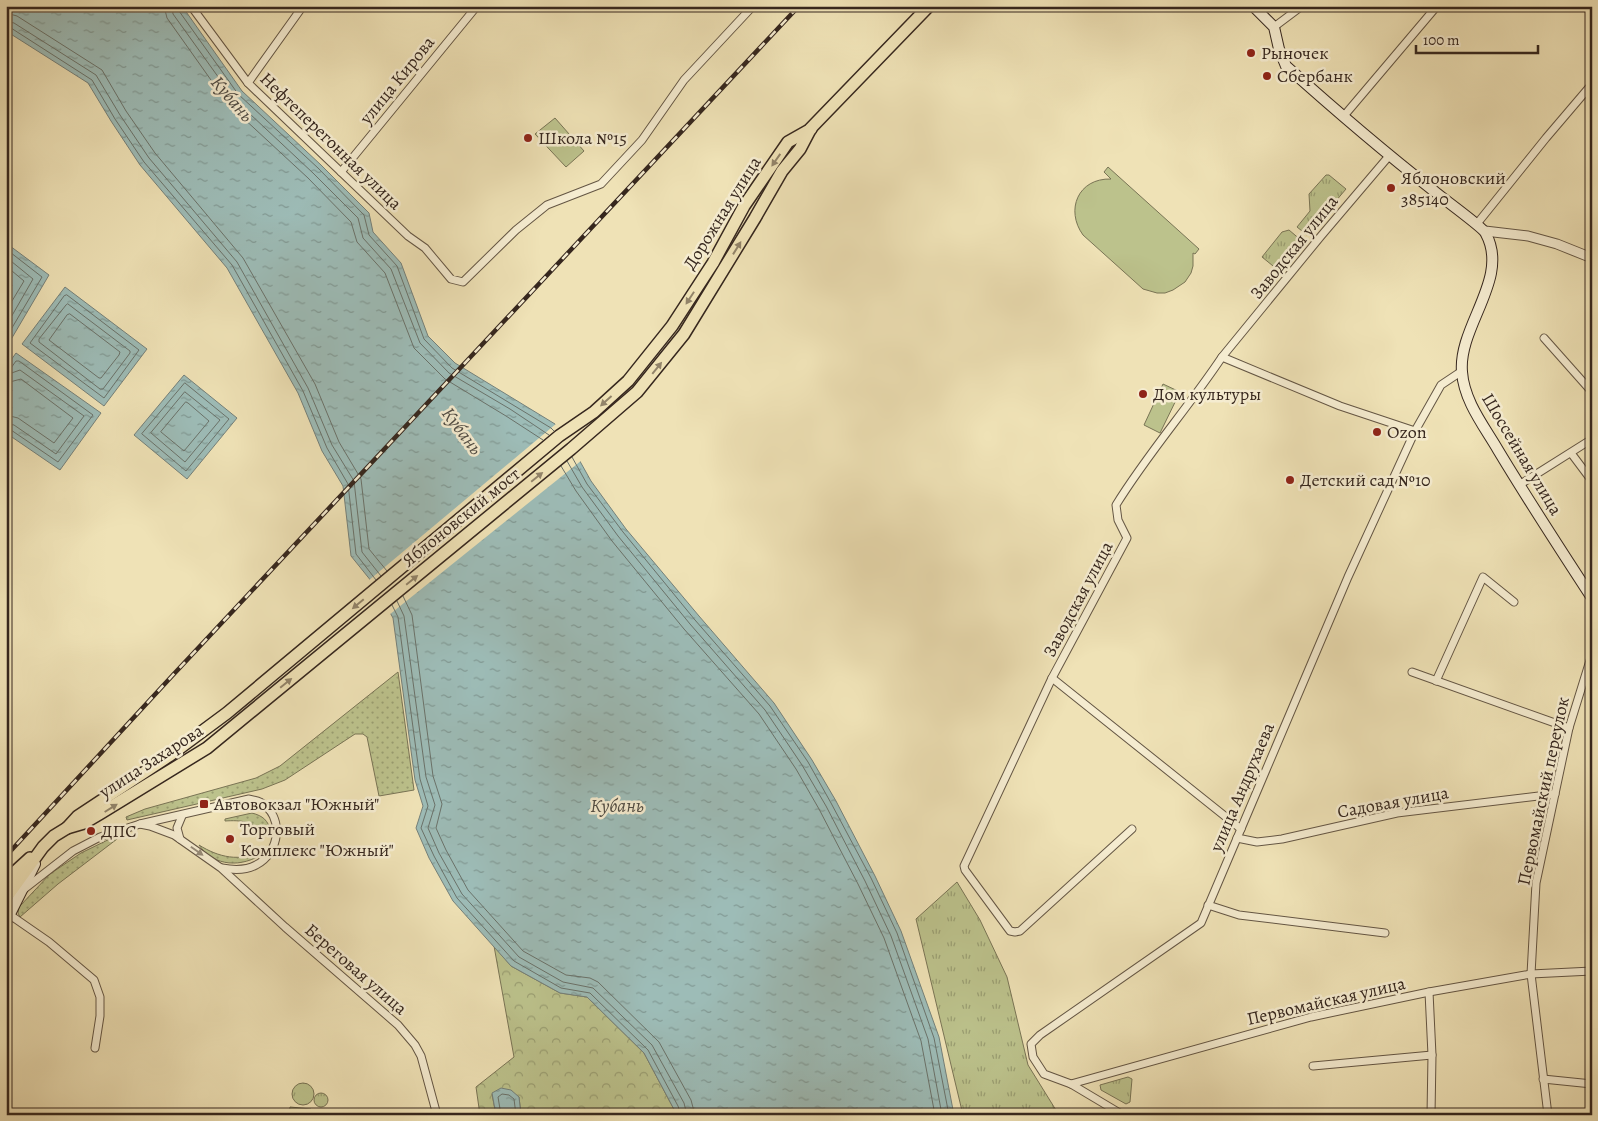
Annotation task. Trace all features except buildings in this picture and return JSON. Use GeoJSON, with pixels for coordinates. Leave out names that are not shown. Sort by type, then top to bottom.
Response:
{"type":"FeatureCollection","features":[{"type":"Feature","properties":{"kind":"main road","name":"Дорожная улица"},"geometry":{"type":"LineString","coordinates":[[684,334],[782,172],[800,149],[812,128],[929,6]]}},
{"type":"Feature","properties":{"kind":"main road"},"geometry":{"type":"LineString","coordinates":[[1254,6],[1274,27],[1286,66],[1390,156],[1486,231]]}},
{"type":"Feature","properties":{"kind":"main road","name":"Дорожная улица"},"geometry":{"type":"LineString","coordinates":[[672,326],[713,263],[744,206],[788,142],[812,128]]}},
{"type":"Feature","properties":{"kind":"main road","name":"Шоссейная улица"},"geometry":{"type":"LineString","coordinates":[[1486,231],[1493,257],[1492,273],[1464,350],[1462,371],[1465,387],[1475,411],[1519,485],[1592,598]]}},
{"type":"Feature","properties":{"kind":"main road","name":"Яблоновский мост"},"geometry":{"type":"LineString","coordinates":[[240,702],[559,436],[594,412],[628,381],[672,326]]}},
{"type":"Feature","properties":{"kind":"main road","name":"Яблоновский мост"},"geometry":{"type":"LineString","coordinates":[[248,714],[571,450],[637,392],[684,334]]}},
{"type":"Feature","properties":{"kind":"main road","name":"улица Захарова"},"geometry":{"type":"LineString","coordinates":[[67,828],[78,816],[169,756],[240,702]]}},
{"type":"Feature","properties":{"kind":"main road","name":"улица Захарова"},"geometry":{"type":"LineString","coordinates":[[6,880],[54,836],[67,828],[84,823],[102,813],[199,753],[248,714]]}},
{"type":"Feature","properties":{"kind":"main road"},"geometry":{"type":"LineString","coordinates":[[8,918],[43,847]]}},
{"type":"Feature","properties":{"kind":"main road","name":"улица Захарова"},"geometry":{"type":"LineString","coordinates":[[6,898],[43,847]]}},
{"type":"Feature","properties":{"kind":"street","name":"Нефтеперегонная улица"},"geometry":{"type":"LineString","coordinates":[[191,6],[248,83],[408,236],[425,248],[451,279],[463,282],[516,230],[547,205],[601,184],[642,140],[684,80],[753,6]]}},
{"type":"Feature","properties":{"kind":"street"},"geometry":{"type":"LineString","coordinates":[[248,83],[303,6]]}},
{"type":"Feature","properties":{"kind":"street","name":"улица Кирова"},"geometry":{"type":"LineString","coordinates":[[342,172],[477,6]]}},
{"type":"Feature","properties":{"kind":"street"},"geometry":{"type":"LineString","coordinates":[[1274,27],[1302,6]]}},
{"type":"Feature","properties":{"kind":"street"},"geometry":{"type":"LineString","coordinates":[[1343,117],[1437,6]]}},
{"type":"Feature","properties":{"kind":"street"},"geometry":{"type":"LineString","coordinates":[[1476,225],[1592,84]]}},
{"type":"Feature","properties":{"kind":"street","name":"Заводская улица"},"geometry":{"type":"LineString","coordinates":[[1132,829],[1020,931],[1010,931],[964,866],[1052,678],[1127,538],[1118,520],[1116,505],[1135,473],[1200,390],[1222,357],[1390,156]]}},
{"type":"Feature","properties":{"kind":"street"},"geometry":{"type":"LineString","coordinates":[[1486,231],[1528,236],[1557,244],[1592,258]]}},
{"type":"Feature","properties":{"kind":"street"},"geometry":{"type":"LineString","coordinates":[[1544,338],[1592,392]]}},
{"type":"Feature","properties":{"kind":"street"},"geometry":{"type":"LineString","coordinates":[[1222,357],[1340,406],[1415,431]]}},
{"type":"Feature","properties":{"kind":"street","name":"улица Андрухаева"},"geometry":{"type":"LineString","coordinates":[[1123,1115],[1071,1084],[1044,1074],[1033,1057],[1031,1044],[1040,1035],[1201,923],[1348,577],[1415,431],[1441,386],[1462,371]]}},
{"type":"Feature","properties":{"kind":"street"},"geometry":{"type":"LineString","coordinates":[[1519,485],[1592,439]]}},
{"type":"Feature","properties":{"kind":"street"},"geometry":{"type":"LineString","coordinates":[[1571,453],[1592,481]]}},
{"type":"Feature","properties":{"kind":"street"},"geometry":{"type":"LineString","coordinates":[[1436,681],[1483,577],[1514,602]]}},
{"type":"Feature","properties":{"kind":"street","name":"Первомайский переулок"},"geometry":{"type":"LineString","coordinates":[[1548,1115],[1531,974],[1536,883],[1569,728],[1592,654]]}},
{"type":"Feature","properties":{"kind":"street"},"geometry":{"type":"LineString","coordinates":[[1412,672],[1569,728]]}},
{"type":"Feature","properties":{"kind":"street"},"geometry":{"type":"LineString","coordinates":[[1052,678],[1241,829]]}},
{"type":"Feature","properties":{"kind":"street","name":"Садовая улица"},"geometry":{"type":"LineString","coordinates":[[1237,838],[1257,842],[1282,840],[1397,813],[1555,794]]}},
{"type":"Feature","properties":{"kind":"street"},"geometry":{"type":"LineString","coordinates":[[23,890],[73,851],[100,836],[140,824],[182,816],[249,799],[260,802],[267,808],[277,828],[277,837],[270,853],[264,860],[249,868],[221,868]]}},
{"type":"Feature","properties":{"kind":"street"},"geometry":{"type":"LineString","coordinates":[[180,840],[177,828],[182,816]]}},
{"type":"Feature","properties":{"kind":"street","name":"Береговая улица"},"geometry":{"type":"LineString","coordinates":[[140,824],[174,834],[221,868],[285,927],[398,1025],[415,1045],[421,1056],[437,1115]]}},
{"type":"Feature","properties":{"kind":"street"},"geometry":{"type":"LineString","coordinates":[[1208,905],[1238,914],[1385,933]]}},
{"type":"Feature","properties":{"kind":"street"},"geometry":{"type":"LineString","coordinates":[[8,918],[49,942],[94,980],[100,998],[100,1016],[95,1048]]}},
{"type":"Feature","properties":{"kind":"street","name":"Первомайская улица"},"geometry":{"type":"LineString","coordinates":[[1071,1084],[1311,1017],[1429,992],[1531,974],[1592,971]]}},
{"type":"Feature","properties":{"kind":"street"},"geometry":{"type":"LineString","coordinates":[[1429,992],[1432,1115]]}},
{"type":"Feature","properties":{"kind":"street"},"geometry":{"type":"LineString","coordinates":[[1313,1066],[1432,1055]]}},
{"type":"Feature","properties":{"kind":"street"},"geometry":{"type":"LineString","coordinates":[[1543,1079],[1592,1084]]}},
{"type":"Feature","properties":{"kind":"green space"},"geometry":{"type":"Polygon","coordinates":[[[555,118],[584,151],[566,167],[535,134],[555,118]]]}},
{"type":"Feature","properties":{"kind":"green space"},"geometry":{"type":"Polygon","coordinates":[[[1108,167],[1199,249],[1195,254],[1193,253],[1191,273],[1185,282],[1173,290],[1157,293],[1143,289],[1083,235],[1075,216],[1075,206],[1078,197],[1090,184],[1100,180],[1111,179],[1104,172],[1108,167]]]}},
{"type":"Feature","properties":{"kind":"green space"},"geometry":{"type":"Polygon","coordinates":[[[1326,175],[1329,175],[1346,189],[1307,235],[1297,227],[1310,211],[1309,194],[1326,175]]]}},
{"type":"Feature","properties":{"kind":"green space"},"geometry":{"type":"Polygon","coordinates":[[[1289,230],[1302,241],[1278,270],[1262,257],[1282,232],[1289,230]]]}},
{"type":"Feature","properties":{"kind":"green space"},"geometry":{"type":"Polygon","coordinates":[[[1163,384],[1180,392],[1160,433],[1144,425],[1163,384]]]}},
{"type":"Feature","properties":{"kind":"green space"},"geometry":{"type":"Polygon","coordinates":[[[398,672],[414,790],[379,796],[367,737],[363,734],[355,734],[285,780],[262,789],[127,820],[126,817],[145,809],[256,778],[280,766],[398,672]]]}},
{"type":"Feature","properties":{"kind":"green space"},"geometry":{"type":"Polygon","coordinates":[[[252,813],[264,819],[271,832],[263,833],[255,826],[246,822],[225,821],[225,819],[252,813]]]}},
{"type":"Feature","properties":{"kind":"green space"},"geometry":{"type":"Polygon","coordinates":[[[120,834],[121,836],[58,884],[20,917],[18,913],[19,907],[50,874],[81,853],[120,834]]]}},
{"type":"Feature","properties":{"kind":"green space"},"geometry":{"type":"Polygon","coordinates":[[[199,845],[214,853],[230,857],[246,856],[261,850],[264,853],[247,861],[229,863],[212,858],[199,845]]]}},
{"type":"Feature","properties":{"kind":"green space"},"geometry":{"type":"Polygon","coordinates":[[[957,882],[980,920],[1007,977],[1028,1065],[1059,1115],[963,1115],[916,919],[957,882]]]}},
{"type":"Feature","properties":{"kind":"green space"},"geometry":{"type":"Polygon","coordinates":[[[494,946],[511,966],[560,993],[587,997],[644,1053],[677,1115],[521,1115],[519,1097],[492,1094],[496,1115],[480,1115],[476,1087],[514,1057],[494,946]]]}},
{"type":"Feature","properties":{"kind":"green space"},"geometry":{"type":"Polygon","coordinates":[[[1128,1077],[1132,1079],[1130,1102],[1126,1104],[1101,1090],[1100,1085],[1128,1077]]]}},
{"type":"Feature","properties":{"kind":"green space"},"geometry":{"type":"Polygon","coordinates":[[[303,1083],[311,1086],[314,1094],[311,1102],[303,1105],[295,1102],[292,1094],[295,1086],[303,1083]]]}},
{"type":"Feature","properties":{"kind":"green space"},"geometry":{"type":"Polygon","coordinates":[[[321,1093],[326,1095],[328,1100],[326,1105],[321,1107],[316,1105],[314,1100],[316,1095],[321,1093]]]}},
{"type":"Feature","properties":{"kind":"green space"},"geometry":{"type":"Polygon","coordinates":[[[290,1107],[311,1109],[310,1115],[289,1115],[290,1107]]]}},
{"type":"Feature","properties":{"kind":"water","name":"Кубань"},"geometry":{"type":"Polygon","coordinates":[[[6,6],[182,6],[242,91],[369,213],[373,232],[401,263],[428,336],[455,363],[555,424],[572,447],[591,481],[626,529],[774,703],[812,760],[836,801],[901,931],[939,1037],[954,1115],[677,1115],[644,1053],[587,997],[560,993],[511,966],[453,901],[429,858],[416,828],[423,806],[415,780],[393,618],[376,587],[351,556],[343,486],[322,451],[298,393],[227,268],[140,165],[88,83],[6,31],[6,6]]]}},
{"type":"Feature","properties":{"kind":"water"},"geometry":{"type":"Polygon","coordinates":[[[6,243],[49,275],[6,348],[6,243]]]}},
{"type":"Feature","properties":{"kind":"water"},"geometry":{"type":"Polygon","coordinates":[[[65,287],[147,349],[104,406],[22,344],[65,287]]]}},
{"type":"Feature","properties":{"kind":"water"},"geometry":{"type":"Polygon","coordinates":[[[16,353],[101,413],[60,470],[6,433],[6,367],[16,353]]]}},
{"type":"Feature","properties":{"kind":"water"},"geometry":{"type":"Polygon","coordinates":[[[184,375],[237,418],[187,479],[134,435],[184,375]]]}},
{"type":"Feature","properties":{"kind":"water"},"geometry":{"type":"Polygon","coordinates":[[[501,1088],[511,1090],[519,1097],[521,1115],[496,1115],[492,1093],[501,1088]]]}},
{"type":"Feature","properties":{"kind":"pier"},"geometry":{"type":"Polygon","coordinates":[[[557,423],[575,445],[582,460],[389,615],[368,581],[557,423]]]}},
{"type":"Feature","properties":{"kind":"railway"},"geometry":{"type":"LineString","coordinates":[[6,856],[799,6]]}},
{"type":"Feature","properties":{"kind":"place","name":"Рыночек"},"geometry":{"type":"Point","coordinates":[1251,53]}},
{"type":"Feature","properties":{"kind":"place","name":"Сбербанк"},"geometry":{"type":"Point","coordinates":[1267,76]}},
{"type":"Feature","properties":{"kind":"place","name":"Школа №15"},"geometry":{"type":"Point","coordinates":[528,138]}},
{"type":"Feature","properties":{"kind":"place","name":"Яблоновский 385140"},"geometry":{"type":"Point","coordinates":[1391,188]}},
{"type":"Feature","properties":{"kind":"place","name":"Дом культуры"},"geometry":{"type":"Point","coordinates":[1143,394]}},
{"type":"Feature","properties":{"kind":"place","name":"Ozon"},"geometry":{"type":"Point","coordinates":[1377,432]}},
{"type":"Feature","properties":{"kind":"place","name":"Детский сад №10"},"geometry":{"type":"Point","coordinates":[1290,480]}},
{"type":"Feature","properties":{"kind":"place","name":"Автовокзал \"Южный\""},"geometry":{"type":"Point","coordinates":[204,804]}},
{"type":"Feature","properties":{"kind":"place","name":"ДПС"},"geometry":{"type":"Point","coordinates":[91,831]}},
{"type":"Feature","properties":{"kind":"place","name":"Торговый Комплекс \"Южный\""},"geometry":{"type":"Point","coordinates":[230,839]}}]}
